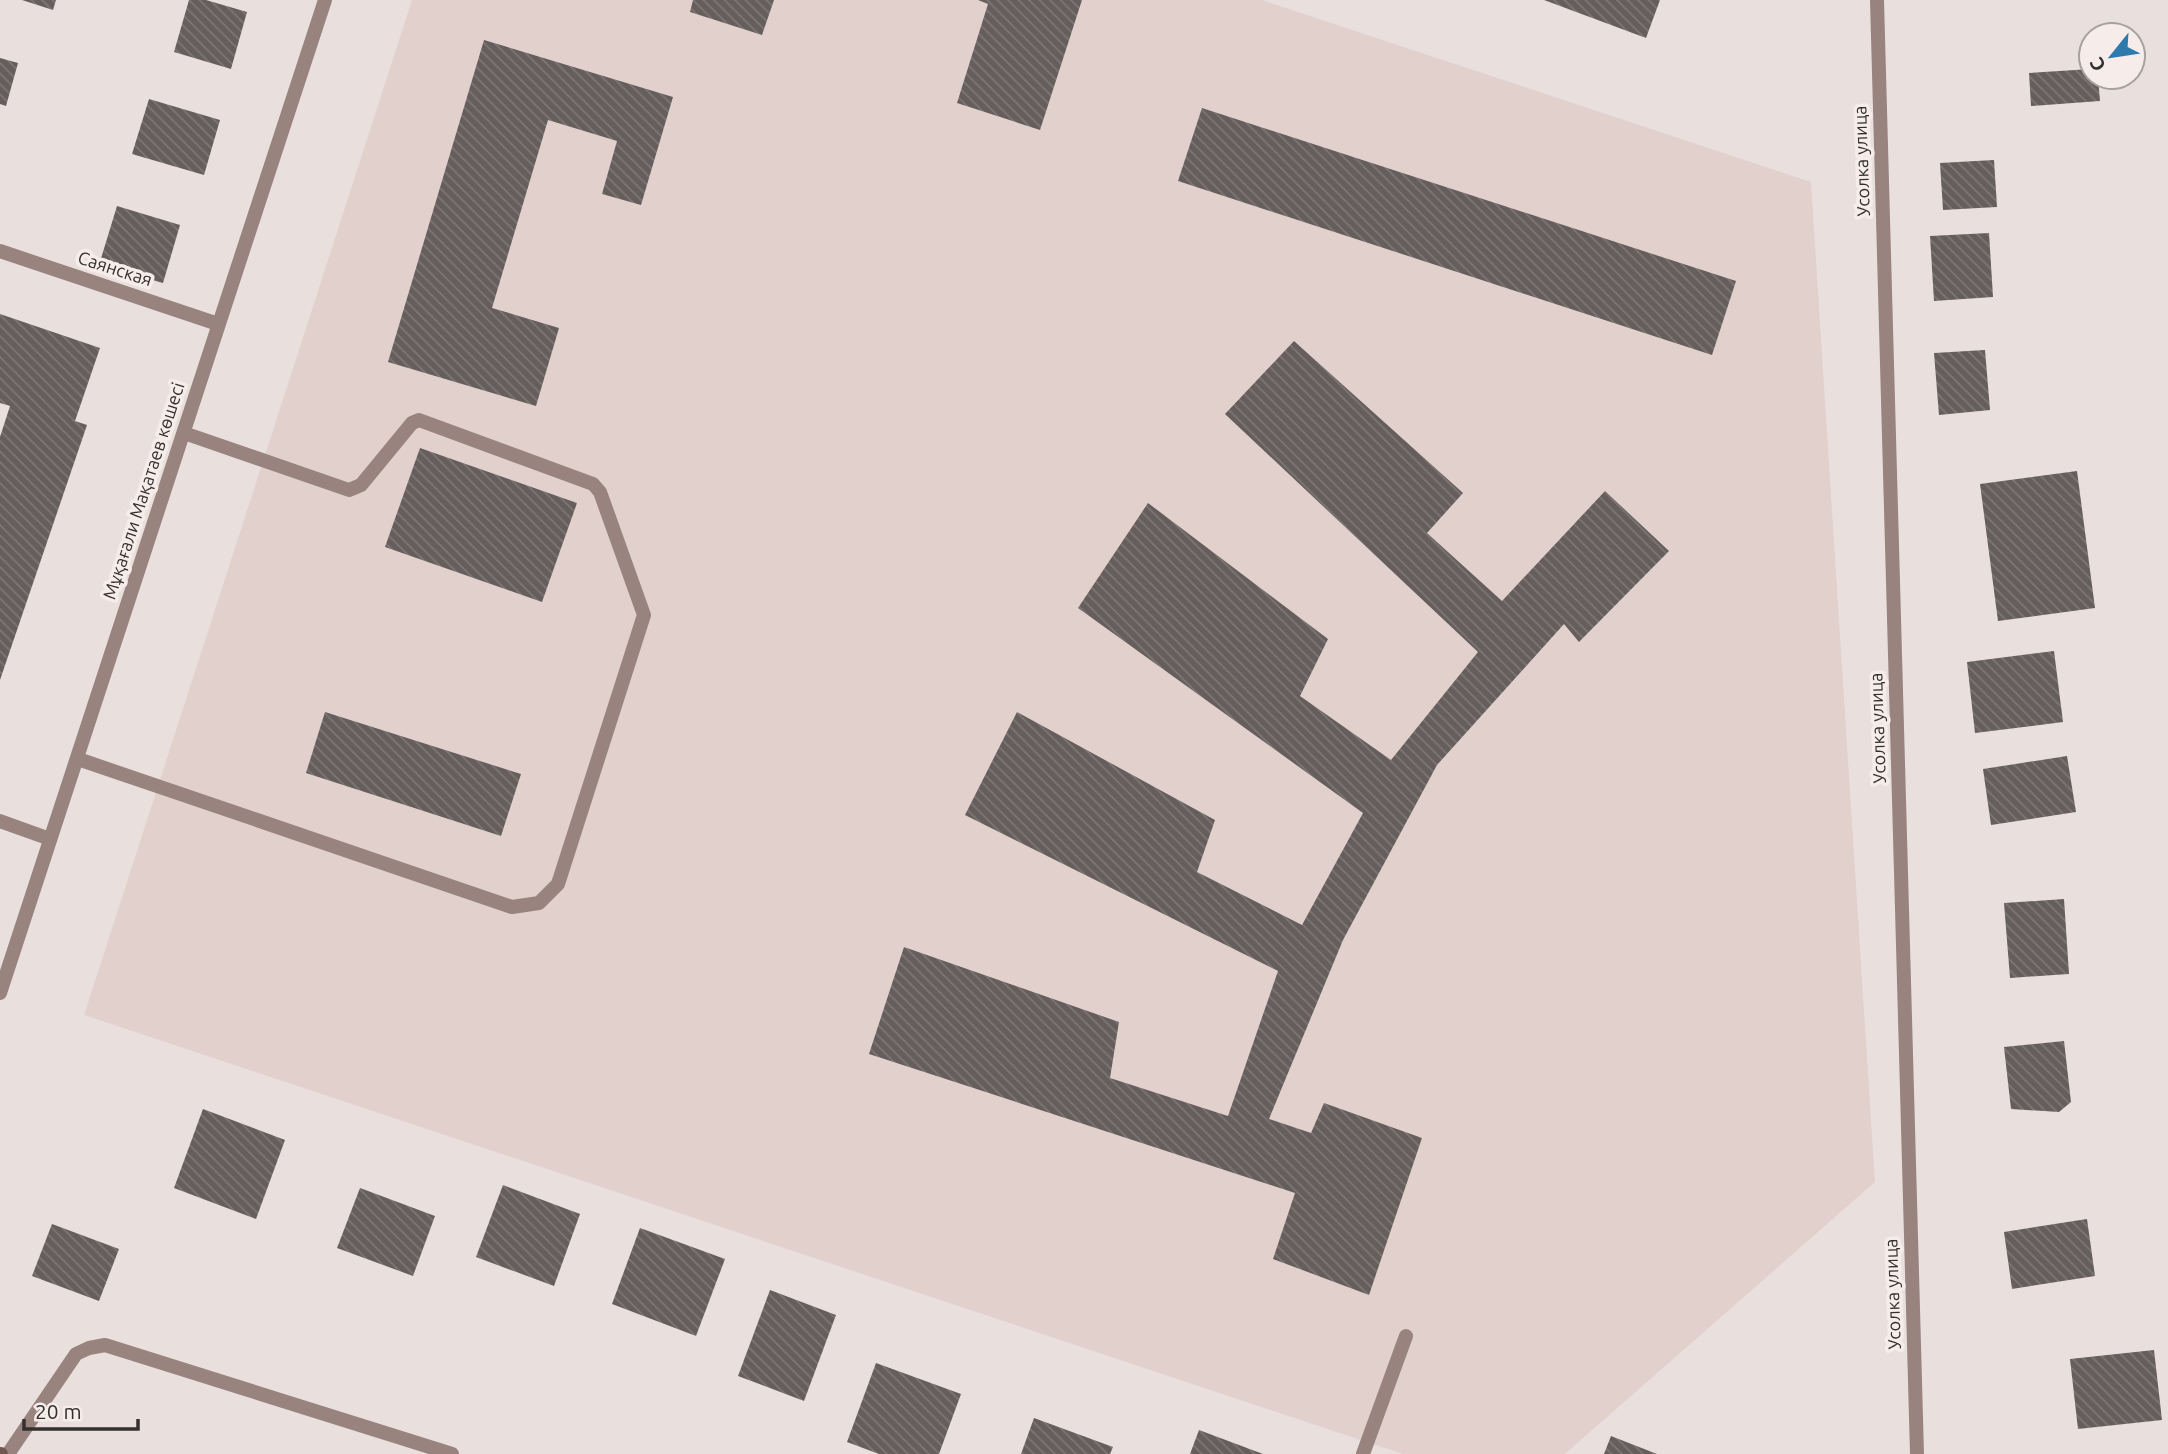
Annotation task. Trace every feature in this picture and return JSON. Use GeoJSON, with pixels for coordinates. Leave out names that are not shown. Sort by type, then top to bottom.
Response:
{"type":"FeatureCollection","features":[{"type":"Feature","properties":{"kind":"street","name":"Мұқағали Мақатаев көшесі"},"geometry":{"type":"LineString","coordinates":[[0,993],[325,0]]}},
{"type":"Feature","properties":{"kind":"street","name":"Усолка улица"},"geometry":{"type":"LineString","coordinates":[[1877,0],[1917,1454]]}},
{"type":"Feature","properties":{"kind":"street","name":"Саянская"},"geometry":{"type":"LineString","coordinates":[[0,251],[218,324]]}},
{"type":"Feature","properties":{"kind":"street"},"geometry":{"type":"LineString","coordinates":[[78,759],[512,907],[538,903],[558,884],[644,615],[600,492],[593,484],[419,420],[412,423],[361,485],[349,490],[184,433]]}},
{"type":"Feature","properties":{"kind":"street"},"geometry":{"type":"LineString","coordinates":[[0,821],[50,839]]}},
{"type":"Feature","properties":{"kind":"street"},"geometry":{"type":"LineString","coordinates":[[1363,1454],[1406,1336]]}},
{"type":"Feature","properties":{"kind":"street"},"geometry":{"type":"LineString","coordinates":[[8,1454],[76,1354],[105,1345],[452,1454]]}},
{"type":"Feature","properties":{"kind":"shaded area"},"geometry":{"type":"Polygon","coordinates":[[[412,0],[1262,0],[1811,182],[1875,1182],[1565,1454],[1403,1454],[84,1015],[412,0]]]}},
{"type":"Feature","properties":{"kind":"building"},"geometry":{"type":"Polygon","coordinates":[[[22,0],[56,0],[53,10],[22,0]]]}},
{"type":"Feature","properties":{"kind":"building"},"geometry":{"type":"Polygon","coordinates":[[[189,0],[206,0],[247,12],[231,69],[174,52],[189,0]]]}},
{"type":"Feature","properties":{"kind":"building"},"geometry":{"type":"Polygon","coordinates":[[[693,0],[774,0],[762,35],[690,12],[693,0]]]}},
{"type":"Feature","properties":{"kind":"building"},"geometry":{"type":"Polygon","coordinates":[[[978,0],[1082,0],[1040,130],[957,103],[988,4],[978,0]]]}},
{"type":"Feature","properties":{"kind":"building"},"geometry":{"type":"Polygon","coordinates":[[[1544,0],[1660,0],[1646,38],[1544,0]]]}},
{"type":"Feature","properties":{"kind":"building"},"geometry":{"type":"Polygon","coordinates":[[[484,40],[673,97],[641,205],[602,194],[617,141],[548,120],[492,308],[559,328],[536,406],[388,362],[484,40]]]}},
{"type":"Feature","properties":{"kind":"building"},"geometry":{"type":"Polygon","coordinates":[[[0,58],[18,63],[6,106],[0,104],[0,58]]]}},
{"type":"Feature","properties":{"kind":"building"},"geometry":{"type":"Polygon","coordinates":[[[2077,70],[2077,91],[2099,91],[2100,101],[2031,106],[2029,73],[2077,70]]]}},
{"type":"Feature","properties":{"kind":"building"},"geometry":{"type":"Polygon","coordinates":[[[149,99],[220,120],[204,175],[132,154],[149,99]]]}},
{"type":"Feature","properties":{"kind":"building"},"geometry":{"type":"Polygon","coordinates":[[[1202,108],[1736,281],[1712,355],[1178,181],[1202,108]]]}},
{"type":"Feature","properties":{"kind":"building"},"geometry":{"type":"Polygon","coordinates":[[[1994,160],[1997,207],[1943,210],[1940,163],[1994,160]]]}},
{"type":"Feature","properties":{"kind":"building"},"geometry":{"type":"Polygon","coordinates":[[[117,206],[180,225],[163,283],[99,265],[117,206]]]}},
{"type":"Feature","properties":{"kind":"building"},"geometry":{"type":"Polygon","coordinates":[[[1989,233],[1993,297],[1934,301],[1930,236],[1989,233]]]}},
{"type":"Feature","properties":{"kind":"building"},"geometry":{"type":"Polygon","coordinates":[[[0,314],[100,348],[75,421],[87,425],[0,680],[0,437],[10,406],[0,403],[0,314]]]}},
{"type":"Feature","properties":{"kind":"building"},"geometry":{"type":"Polygon","coordinates":[[[1294,341],[1463,493],[1427,533],[1502,601],[1605,491],[1669,551],[1579,642],[1564,624],[1437,765],[1343,940],[1269,1119],[1311,1133],[1324,1103],[1422,1138],[1369,1295],[1273,1259],[1295,1193],[869,1054],[904,947],[1119,1022],[1110,1078],[1228,1116],[1278,971],[965,815],[1017,712],[1215,820],[1197,872],[1302,925],[1363,813],[1078,608],[1148,503],[1328,639],[1300,696],[1391,760],[1478,652],[1225,414],[1294,341]]]}},
{"type":"Feature","properties":{"kind":"building"},"geometry":{"type":"Polygon","coordinates":[[[1985,350],[1990,410],[1939,415],[1934,353],[1985,350]]]}},
{"type":"Feature","properties":{"kind":"building"},"geometry":{"type":"Polygon","coordinates":[[[420,448],[577,503],[542,602],[385,547],[420,448]]]}},
{"type":"Feature","properties":{"kind":"building"},"geometry":{"type":"Polygon","coordinates":[[[2077,471],[2095,608],[1998,621],[1980,484],[2077,471]]]}},
{"type":"Feature","properties":{"kind":"building"},"geometry":{"type":"Polygon","coordinates":[[[2054,651],[2063,722],[1975,733],[1967,662],[2054,651]]]}},
{"type":"Feature","properties":{"kind":"building"},"geometry":{"type":"Polygon","coordinates":[[[325,712],[521,774],[501,836],[306,773],[325,712]]]}},
{"type":"Feature","properties":{"kind":"building"},"geometry":{"type":"Polygon","coordinates":[[[2067,756],[2076,812],[1991,825],[1983,769],[2067,756]]]}},
{"type":"Feature","properties":{"kind":"building"},"geometry":{"type":"Polygon","coordinates":[[[2064,899],[2069,974],[2010,978],[2004,903],[2064,899]]]}},
{"type":"Feature","properties":{"kind":"building"},"geometry":{"type":"Polygon","coordinates":[[[2064,1041],[2071,1102],[2059,1112],[2011,1109],[2004,1047],[2064,1041]]]}},
{"type":"Feature","properties":{"kind":"building"},"geometry":{"type":"Polygon","coordinates":[[[203,1109],[285,1140],[256,1219],[174,1188],[203,1109]]]}},
{"type":"Feature","properties":{"kind":"building"},"geometry":{"type":"Polygon","coordinates":[[[503,1185],[580,1214],[554,1286],[476,1257],[503,1185]]]}},
{"type":"Feature","properties":{"kind":"building"},"geometry":{"type":"Polygon","coordinates":[[[360,1188],[435,1216],[413,1276],[337,1248],[360,1188]]]}},
{"type":"Feature","properties":{"kind":"building"},"geometry":{"type":"Polygon","coordinates":[[[2087,1219],[2095,1276],[2012,1289],[2004,1232],[2087,1219]]]}},
{"type":"Feature","properties":{"kind":"building"},"geometry":{"type":"Polygon","coordinates":[[[52,1224],[119,1249],[99,1301],[32,1276],[52,1224]]]}},
{"type":"Feature","properties":{"kind":"building"},"geometry":{"type":"Polygon","coordinates":[[[640,1228],[725,1259],[696,1336],[612,1304],[640,1228]]]}},
{"type":"Feature","properties":{"kind":"building"},"geometry":{"type":"Polygon","coordinates":[[[770,1290],[836,1315],[804,1401],[738,1376],[770,1290]]]}},
{"type":"Feature","properties":{"kind":"building"},"geometry":{"type":"Polygon","coordinates":[[[2154,1350],[2162,1420],[2078,1429],[2070,1359],[2154,1350]]]}},
{"type":"Feature","properties":{"kind":"building"},"geometry":{"type":"Polygon","coordinates":[[[876,1363],[961,1394],[939,1454],[879,1454],[847,1442],[876,1363]]]}},
{"type":"Feature","properties":{"kind":"building"},"geometry":{"type":"Polygon","coordinates":[[[1034,1418],[1113,1447],[1110,1454],[1021,1454],[1034,1418]]]}},
{"type":"Feature","properties":{"kind":"building"},"geometry":{"type":"Polygon","coordinates":[[[1199,1430],[1263,1454],[1190,1454],[1199,1430]]]}},
{"type":"Feature","properties":{"kind":"building"},"geometry":{"type":"Polygon","coordinates":[[[1611,1436],[1657,1454],[1604,1454],[1611,1436]]]}}]}
